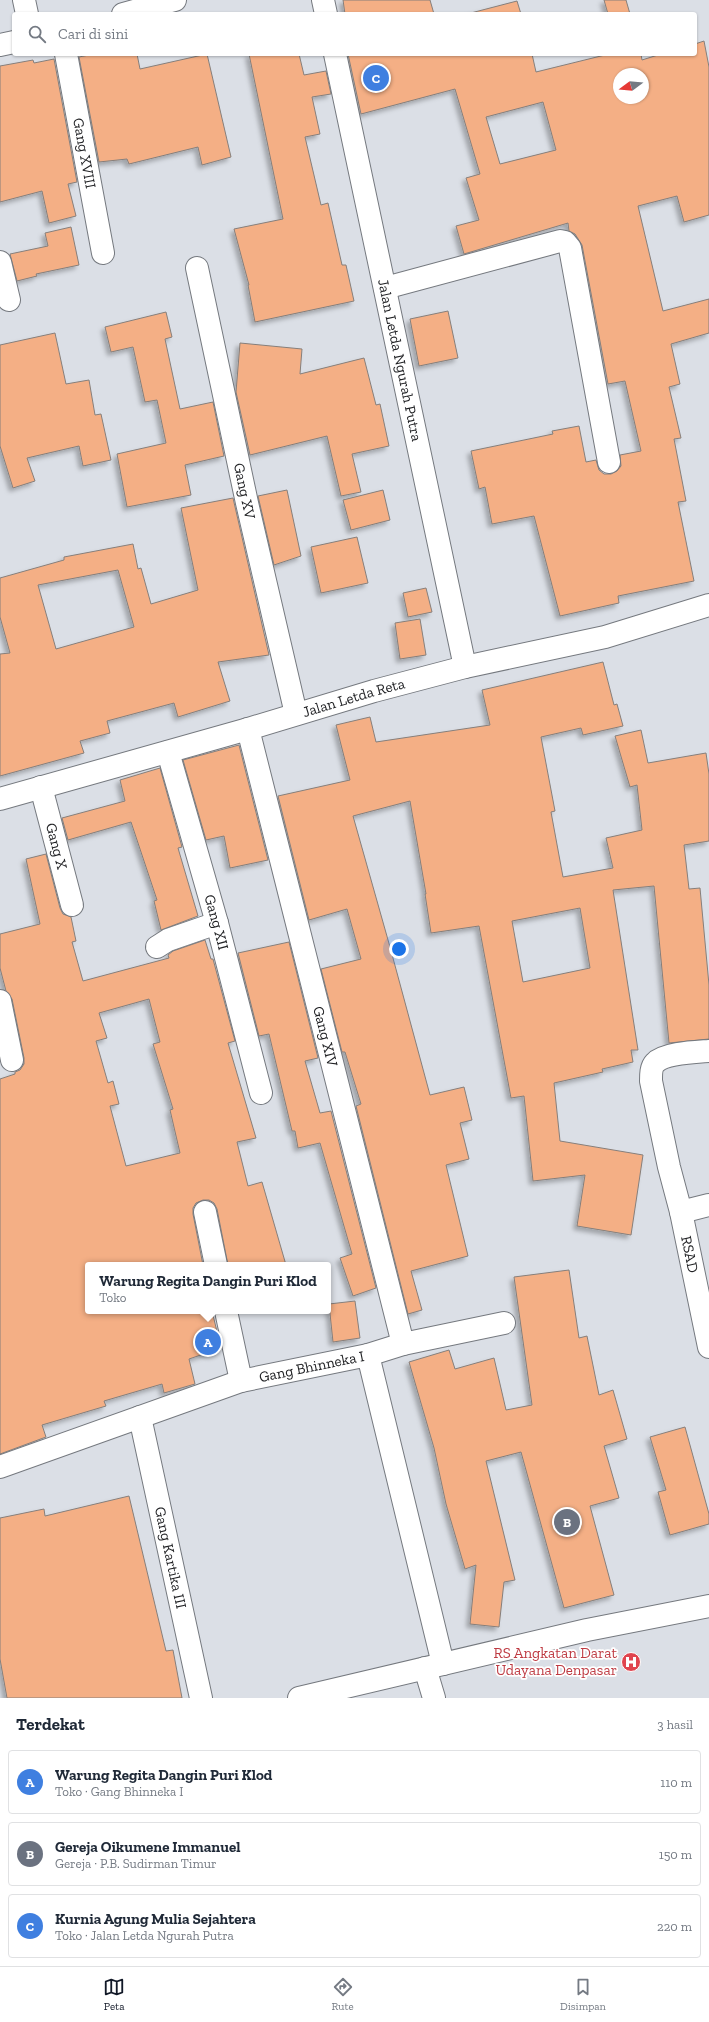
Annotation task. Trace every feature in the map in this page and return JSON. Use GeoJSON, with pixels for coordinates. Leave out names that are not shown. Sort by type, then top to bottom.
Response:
{"type":"FeatureCollection","features":[{"type":"Feature","properties":{"kind":"street"},"geometry":{"type":"LineString","coordinates":[[24,0],[27,12]]}},
{"type":"Feature","properties":{"kind":"street"},"geometry":{"type":"LineString","coordinates":[[130,12],[175,0]]}},
{"type":"Feature","properties":{"kind":"street"},"geometry":{"type":"LineString","coordinates":[[323,0],[326,12]]}},
{"type":"Feature","properties":{"kind":"street"},"geometry":{"type":"LineString","coordinates":[[0,45],[12,42]]}},
{"type":"Feature","properties":{"kind":"street","name":"Gang XVIII"},"geometry":{"type":"LineString","coordinates":[[66,56],[103,253]]}},
{"type":"Feature","properties":{"kind":"street","name":"Jalan Letda Ngurah Putra"},"geometry":{"type":"LineString","coordinates":[[335,56],[465,667]]}},
{"type":"Feature","properties":{"kind":"street"},"geometry":{"type":"LineString","coordinates":[[384,288],[560,241],[565,242],[570,248],[609,462]]}},
{"type":"Feature","properties":{"kind":"street"},"geometry":{"type":"LineString","coordinates":[[0,262],[9,300]]}},
{"type":"Feature","properties":{"kind":"street","name":"Gang XV"},"geometry":{"type":"LineString","coordinates":[[197,268],[247,503],[296,714]]}},
{"type":"Feature","properties":{"kind":"street","name":"Jalan Letda Reta"},"geometry":{"type":"LineString","coordinates":[[0,799],[248,729],[374,691],[465,667],[606,637],[709,605]]}},
{"type":"Feature","properties":{"kind":"street","name":"Gang XIV"},"geometry":{"type":"LineString","coordinates":[[248,729],[403,1344]]}},
{"type":"Feature","properties":{"kind":"street","name":"Gang XII"},"geometry":{"type":"LineString","coordinates":[[168,752],[217,924],[261,1093]]}},
{"type":"Feature","properties":{"kind":"street","name":"Gang X"},"geometry":{"type":"LineString","coordinates":[[41,787],[72,905]]}},
{"type":"Feature","properties":{"kind":"street"},"geometry":{"type":"LineString","coordinates":[[157,947],[168,940],[217,924]]}},
{"type":"Feature","properties":{"kind":"street"},"geometry":{"type":"LineString","coordinates":[[0,1001],[12,1060]]}},
{"type":"Feature","properties":{"kind":"street","name":"RSAD"},"geometry":{"type":"LineString","coordinates":[[709,1051],[683,1053],[659,1059],[654,1064],[651,1081],[669,1167],[681,1212],[709,1347]]}},
{"type":"Feature","properties":{"kind":"street"},"geometry":{"type":"LineString","coordinates":[[681,1212],[709,1205]]}},
{"type":"Feature","properties":{"kind":"street"},"geometry":{"type":"LineString","coordinates":[[205,1212],[215,1262]]}},
{"type":"Feature","properties":{"kind":"street"},"geometry":{"type":"LineString","coordinates":[[227,1314],[241,1381]]}},
{"type":"Feature","properties":{"kind":"street"},"geometry":{"type":"LineString","coordinates":[[368,1355],[403,1344],[504,1323]]}},
{"type":"Feature","properties":{"kind":"street","name":"Gang Bhinneka I"},"geometry":{"type":"LineString","coordinates":[[0,1467],[241,1381],[368,1355],[434,1666],[434,1698]]}},
{"type":"Feature","properties":{"kind":"street","name":"Gang Kartika III"},"geometry":{"type":"LineString","coordinates":[[140,1417],[201,1698]]}},
{"type":"Feature","properties":{"kind":"street"},"geometry":{"type":"LineString","coordinates":[[299,1698],[587,1630],[709,1606]]}},
{"type":"Feature","properties":{"kind":"building"},"geometry":{"type":"Polygon","coordinates":[[[343,0],[430,0],[433,12],[345,12],[343,0]]]}},
{"type":"Feature","properties":{"kind":"building"},"geometry":{"type":"Polygon","coordinates":[[[604,0],[626,0],[629,12],[607,12],[604,0]]]}},
{"type":"Feature","properties":{"kind":"building"},"geometry":{"type":"Polygon","coordinates":[[[517,1],[520,12],[475,12],[517,1]]]}},
{"type":"Feature","properties":{"kind":"building"},"geometry":{"type":"Polygon","coordinates":[[[704,41],[709,67],[709,215],[684,222],[677,196],[638,206],[663,311],[709,299],[709,333],[671,344],[680,384],[669,387],[681,438],[674,439],[686,501],[678,502],[694,581],[618,596],[619,603],[560,616],[534,516],[492,524],[485,487],[479,489],[471,451],[553,434],[552,431],[579,426],[586,462],[596,460],[599,470],[604,474],[611,474],[617,471],[621,466],[620,455],[641,451],[625,381],[608,384],[582,245],[575,234],[569,231],[568,223],[464,254],[456,226],[479,220],[466,178],[480,174],[455,89],[361,114],[348,56],[532,56],[536,72],[601,56],[641,56],[642,60],[655,56],[697,56],[697,43],[704,41]],[[543,102],[486,117],[500,164],[556,150],[543,102]]]}},
{"type":"Feature","properties":{"kind":"building"},"geometry":{"type":"Polygon","coordinates":[[[137,56],[140,69],[198,56],[207,56],[231,157],[202,165],[198,147],[129,164],[127,159],[99,162],[79,57],[137,56]]]}},
{"type":"Feature","properties":{"kind":"building"},"geometry":{"type":"Polygon","coordinates":[[[249,56],[299,56],[304,75],[326,71],[331,94],[312,97],[320,134],[305,137],[321,205],[328,203],[342,265],[346,265],[354,301],[255,322],[249,285],[234,229],[283,219],[249,56]]]}},
{"type":"Feature","properties":{"kind":"building"},"geometry":{"type":"Polygon","coordinates":[[[54,59],[77,182],[68,184],[76,216],[49,223],[42,191],[0,202],[0,66],[33,60],[34,63],[54,59]]]}},
{"type":"Feature","properties":{"kind":"building"},"geometry":{"type":"Polygon","coordinates":[[[71,227],[79,265],[36,274],[37,276],[17,281],[10,254],[48,246],[45,233],[71,227]]]}},
{"type":"Feature","properties":{"kind":"building"},"geometry":{"type":"Polygon","coordinates":[[[448,311],[458,358],[419,366],[410,319],[448,311]]]}},
{"type":"Feature","properties":{"kind":"building"},"geometry":{"type":"Polygon","coordinates":[[[166,312],[172,337],[165,339],[180,409],[213,402],[224,456],[185,465],[191,495],[127,507],[117,454],[166,443],[157,400],[145,402],[133,347],[111,352],[105,327],[166,312]]]}},
{"type":"Feature","properties":{"kind":"building"},"geometry":{"type":"Polygon","coordinates":[[[55,333],[66,384],[89,380],[95,415],[101,414],[111,460],[83,466],[79,446],[27,458],[35,481],[13,488],[0,446],[0,345],[55,333]]]}},
{"type":"Feature","properties":{"kind":"building"},"geometry":{"type":"Polygon","coordinates":[[[240,343],[302,349],[300,374],[364,358],[376,405],[380,404],[389,446],[352,454],[361,492],[341,496],[327,436],[250,455],[236,392],[240,343]]]}},
{"type":"Feature","properties":{"kind":"building"},"geometry":{"type":"Polygon","coordinates":[[[287,490],[301,556],[274,565],[258,496],[287,490]]]}},
{"type":"Feature","properties":{"kind":"building"},"geometry":{"type":"Polygon","coordinates":[[[383,490],[390,520],[351,530],[343,500],[383,490]]]}},
{"type":"Feature","properties":{"kind":"building"},"geometry":{"type":"Polygon","coordinates":[[[233,498],[269,655],[218,662],[230,701],[178,717],[174,703],[107,721],[110,733],[80,741],[84,753],[0,776],[0,654],[10,653],[0,617],[0,578],[64,560],[64,557],[133,544],[138,569],[141,568],[151,604],[198,590],[181,508],[233,498]],[[118,570],[38,585],[56,649],[134,627],[118,570]]]}},
{"type":"Feature","properties":{"kind":"building"},"geometry":{"type":"Polygon","coordinates":[[[357,537],[368,583],[321,593],[311,547],[357,537]]]}},
{"type":"Feature","properties":{"kind":"building"},"geometry":{"type":"Polygon","coordinates":[[[426,588],[432,612],[408,617],[403,593],[426,588]]]}},
{"type":"Feature","properties":{"kind":"building"},"geometry":{"type":"Polygon","coordinates":[[[420,619],[426,655],[400,659],[395,623],[420,619]]]}},
{"type":"Feature","properties":{"kind":"building"},"geometry":{"type":"Polygon","coordinates":[[[603,662],[614,705],[617,704],[623,726],[583,735],[581,728],[541,737],[555,811],[551,812],[563,877],[613,868],[606,838],[642,830],[637,785],[630,787],[615,736],[641,730],[648,763],[706,753],[709,774],[709,841],[684,845],[689,889],[700,888],[709,985],[709,1039],[669,1043],[654,886],[613,890],[638,1050],[631,1050],[633,1062],[602,1069],[603,1072],[554,1083],[560,1141],[643,1155],[631,1235],[577,1226],[585,1175],[533,1181],[524,1096],[511,1098],[479,926],[431,933],[410,801],[353,816],[430,1095],[464,1087],[472,1120],[460,1123],[469,1159],[446,1165],[468,1256],[411,1271],[422,1310],[408,1314],[356,1106],[361,1104],[345,1052],[342,1052],[321,969],[361,959],[347,909],[309,920],[278,796],[350,780],[336,725],[370,717],[376,742],[490,725],[482,690],[603,662]],[[580,908],[512,921],[523,982],[590,968],[580,908]]]}},
{"type":"Feature","properties":{"kind":"building"},"geometry":{"type":"Polygon","coordinates":[[[239,745],[268,860],[230,868],[224,836],[206,840],[183,760],[239,745]]]}},
{"type":"Feature","properties":{"kind":"building"},"geometry":{"type":"Polygon","coordinates":[[[160,768],[182,847],[178,848],[198,916],[161,930],[154,901],[157,900],[131,822],[68,840],[62,818],[125,801],[120,780],[160,768]]]}},
{"type":"Feature","properties":{"kind":"building"},"geometry":{"type":"Polygon","coordinates":[[[46,854],[60,908],[63,914],[71,917],[76,941],[72,942],[83,981],[169,958],[168,955],[173,951],[205,940],[211,959],[213,959],[235,1041],[228,1043],[256,1138],[237,1142],[248,1186],[262,1182],[285,1262],[227,1262],[217,1209],[214,1203],[209,1200],[203,1200],[196,1203],[193,1208],[202,1262],[85,1262],[85,1314],[213,1314],[221,1348],[189,1359],[195,1384],[164,1393],[162,1384],[104,1401],[106,1406],[42,1425],[46,1437],[0,1454],[0,1079],[15,1074],[15,1072],[20,1070],[24,1064],[24,1058],[12,999],[6,991],[0,968],[0,934],[40,924],[26,859],[46,854]],[[149,999],[99,1013],[107,1038],[96,1041],[108,1083],[113,1081],[119,1104],[110,1106],[126,1166],[180,1153],[170,1110],[173,1109],[153,1044],[160,1042],[149,999]]]}},
{"type":"Feature","properties":{"kind":"building"},"geometry":{"type":"Polygon","coordinates":[[[289,942],[318,1058],[305,1061],[320,1113],[331,1111],[376,1288],[353,1296],[340,1258],[352,1254],[320,1143],[298,1148],[295,1131],[292,1131],[269,1034],[259,1036],[238,953],[289,942]]]}},
{"type":"Feature","properties":{"kind":"building"},"geometry":{"type":"Polygon","coordinates":[[[569,1270],[579,1338],[587,1336],[599,1395],[613,1390],[627,1439],[604,1446],[619,1498],[590,1506],[614,1595],[564,1608],[521,1452],[486,1461],[515,1580],[504,1582],[499,1627],[470,1624],[476,1565],[465,1569],[446,1504],[434,1448],[409,1362],[449,1350],[455,1369],[494,1358],[506,1410],[532,1405],[514,1277],[569,1270]]]}},
{"type":"Feature","properties":{"kind":"building"},"geometry":{"type":"Polygon","coordinates":[[[355,1301],[360,1338],[333,1342],[330,1314],[331,1304],[355,1301]]]}},
{"type":"Feature","properties":{"kind":"building"},"geometry":{"type":"Polygon","coordinates":[[[685,1427],[709,1514],[709,1524],[670,1535],[658,1492],[666,1490],[650,1437],[685,1427]]]}},
{"type":"Feature","properties":{"kind":"building"},"geometry":{"type":"Polygon","coordinates":[[[129,1496],[166,1651],[173,1650],[182,1698],[7,1698],[0,1659],[0,1518],[44,1509],[45,1516],[129,1496]]]}},
{"type":"Feature","properties":{"kind":"place","name":"Kurnia Agung Mulia Sejahtera"},"geometry":{"type":"Point","coordinates":[376,78]}},
{"type":"Feature","properties":{"kind":"place","name":"Warung Regita Dangin Puri Klod"},"geometry":{"type":"Point","coordinates":[208,1342]}},
{"type":"Feature","properties":{"kind":"place","name":"Gereja Oikumene Immanuel"},"geometry":{"type":"Point","coordinates":[567,1522]}},
{"type":"Feature","properties":{"kind":"place","name":"RS Angkatan Darat Udayana Denpasar"},"geometry":{"type":"Point","coordinates":[631,1662]}}]}
